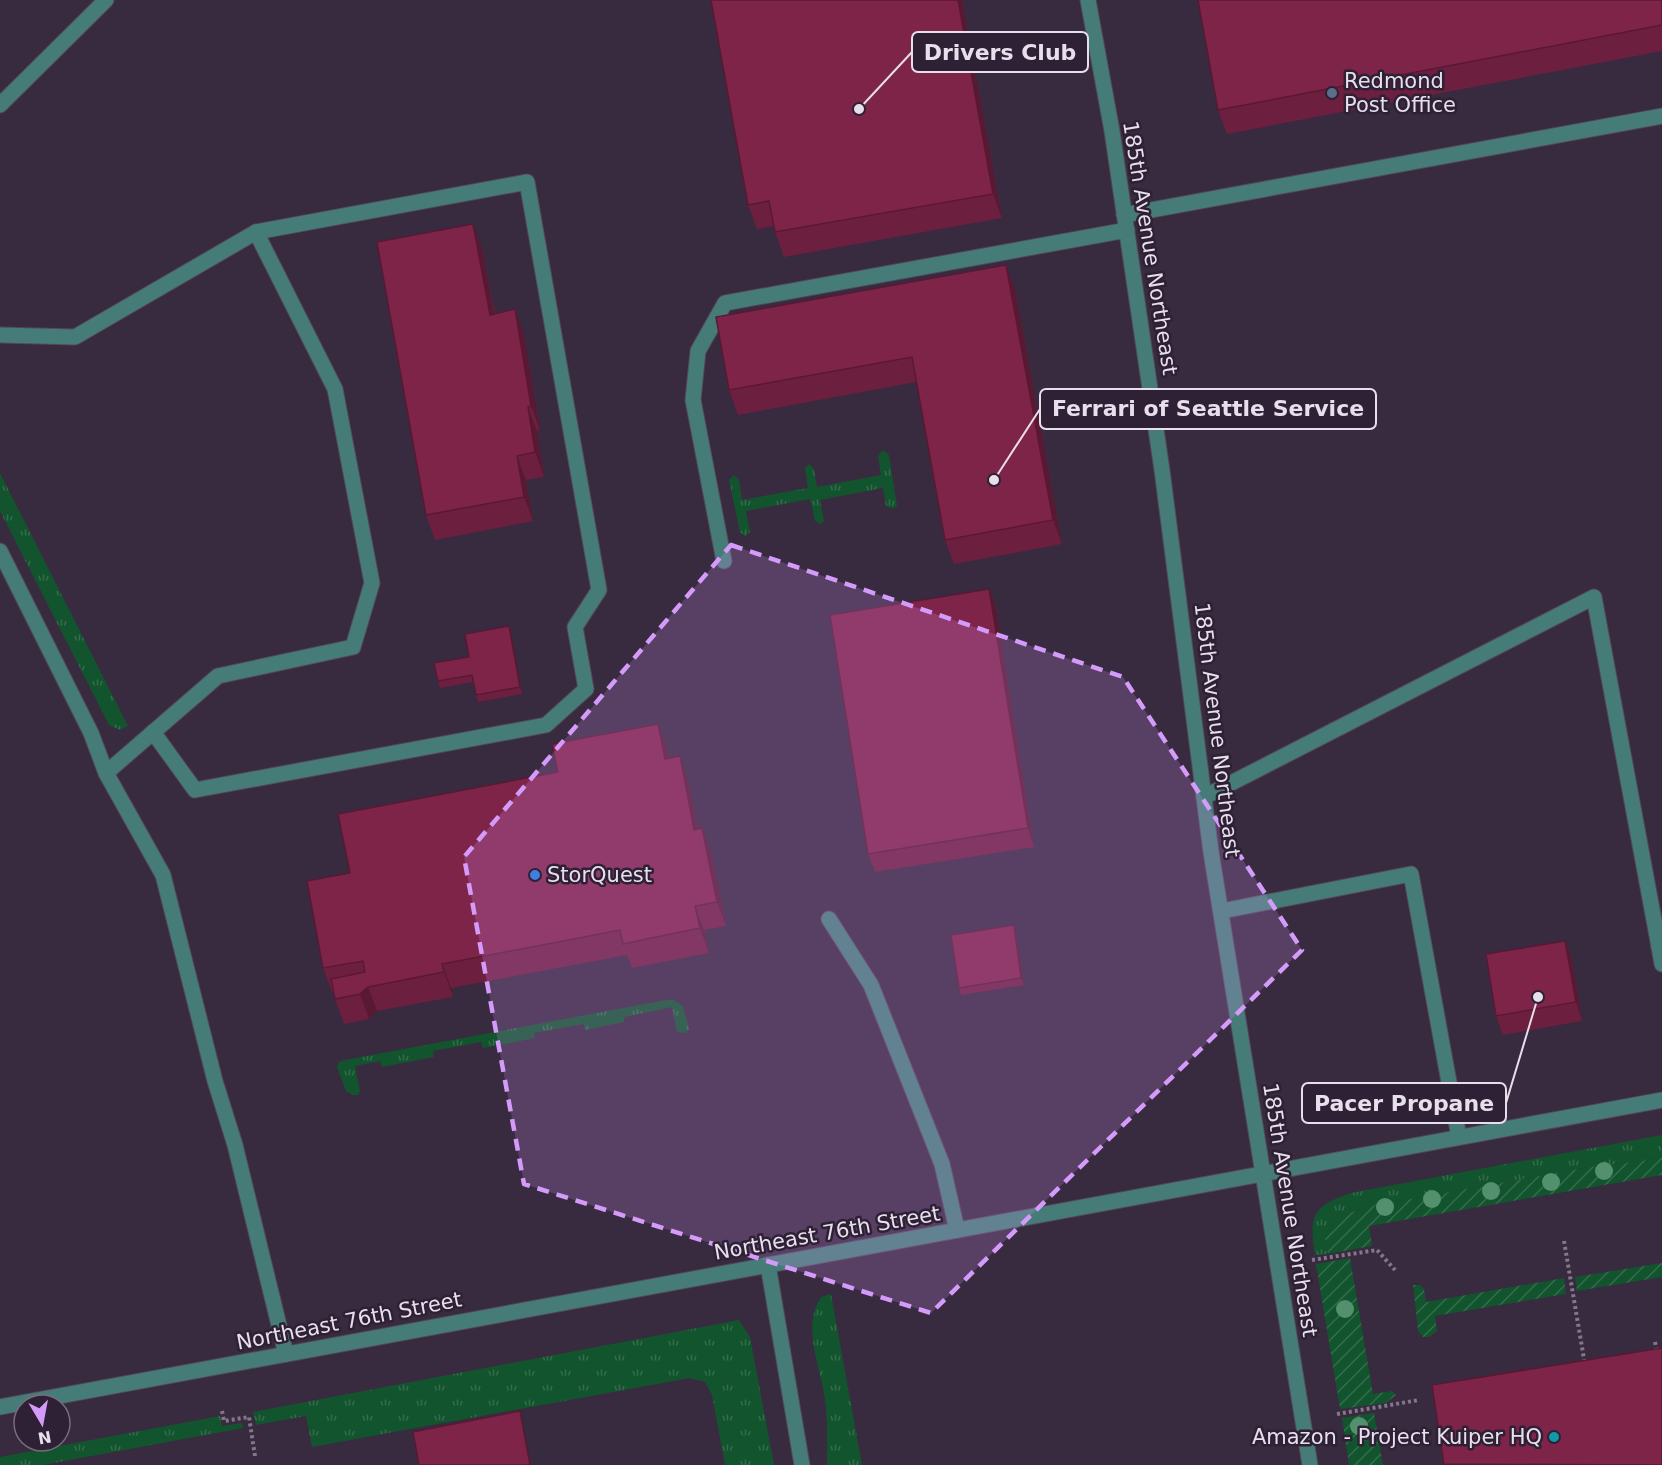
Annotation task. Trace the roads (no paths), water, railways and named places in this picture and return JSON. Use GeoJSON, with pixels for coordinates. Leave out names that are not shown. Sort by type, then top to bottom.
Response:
{"type":"FeatureCollection","features":[{"type":"Feature","properties":{"kind":"street"},"geometry":{"type":"LineString","coordinates":[[0,105],[106,0]]}},
{"type":"Feature","properties":{"kind":"street","name":"185th Avenue Northeast"},"geometry":{"type":"LineString","coordinates":[[1088,0],[1126,223],[1162,470],[1204,797],[1310,1465]]}},
{"type":"Feature","properties":{"kind":"street"},"geometry":{"type":"LineString","coordinates":[[724,561],[693,400],[698,351],[725,303],[1662,116]]}},
{"type":"Feature","properties":{"kind":"street"},"geometry":{"type":"LineString","coordinates":[[0,335],[75,337],[256,232],[527,182],[599,590],[575,627],[586,689],[546,725],[195,790],[153,732]]}},
{"type":"Feature","properties":{"kind":"street"},"geometry":{"type":"LineString","coordinates":[[106,772],[218,676],[353,647],[372,583],[335,389],[256,232]]}},
{"type":"Feature","properties":{"kind":"street"},"geometry":{"type":"LineString","coordinates":[[0,551],[91,734],[106,772],[163,875],[216,1081],[235,1145],[286,1354]]}},
{"type":"Feature","properties":{"kind":"street"},"geometry":{"type":"LineString","coordinates":[[1204,797],[1594,597],[1662,964]]}},
{"type":"Feature","properties":{"kind":"street"},"geometry":{"type":"LineString","coordinates":[[1222,911],[1411,874],[1459,1137]]}},
{"type":"Feature","properties":{"kind":"street"},"geometry":{"type":"LineString","coordinates":[[829,919],[872,985],[942,1164],[957,1230]]}},
{"type":"Feature","properties":{"kind":"street","name":"Northeast 76th Street"},"geometry":{"type":"LineString","coordinates":[[0,1407],[1662,1100]]}},
{"type":"Feature","properties":{"kind":"street"},"geometry":{"type":"LineString","coordinates":[[768,1265],[802,1465]]}},
{"type":"Feature","properties":{"kind":"place","name":"Redmond Post Office"},"geometry":{"type":"Point","coordinates":[1332,93]}},
{"type":"Feature","properties":{"kind":"place","name":"Drivers Club"},"geometry":{"type":"Point","coordinates":[859,109]}},
{"type":"Feature","properties":{"kind":"place","name":"Ferrari of Seattle Service"},"geometry":{"type":"Point","coordinates":[994,480]}},
{"type":"Feature","properties":{"kind":"place","name":"StorQuest"},"geometry":{"type":"Point","coordinates":[535,875]}},
{"type":"Feature","properties":{"kind":"place","name":"Pacer Propane"},"geometry":{"type":"Point","coordinates":[1538,997]}},
{"type":"Feature","properties":{"kind":"place","name":"Amazon - Project Kuiper HQ"},"geometry":{"type":"Point","coordinates":[1554,1437]}}]}
